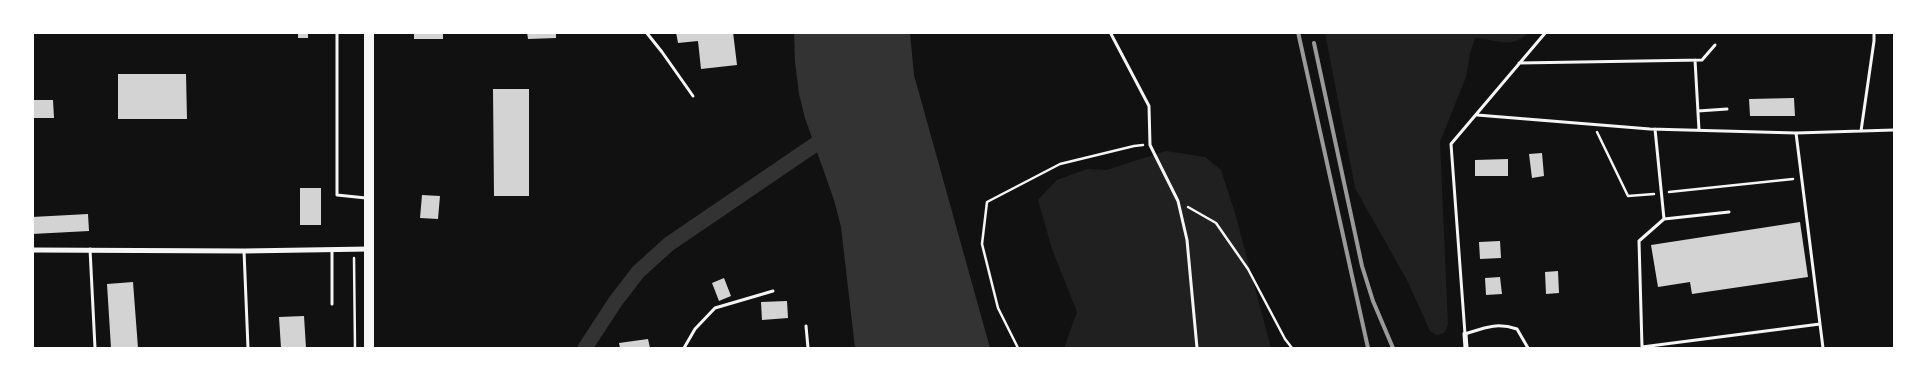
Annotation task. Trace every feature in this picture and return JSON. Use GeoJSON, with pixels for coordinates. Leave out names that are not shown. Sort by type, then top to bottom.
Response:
{"type":"FeatureCollection","features":[{"type":"Feature","properties":{"kind":"main road"},"geometry":{"type":"LineString","coordinates":[[368,32],[369,348]]}},
{"type":"Feature","properties":{"kind":"street"},"geometry":{"type":"LineString","coordinates":[[32,250],[244,251],[370,249]]}},
{"type":"Feature","properties":{"kind":"street"},"geometry":{"type":"LineString","coordinates":[[1465,334],[1466,348]]}},
{"type":"Feature","properties":{"kind":"lane"},"geometry":{"type":"LineString","coordinates":[[337,32],[337,195],[369,199]]}},
{"type":"Feature","properties":{"kind":"lane"},"geometry":{"type":"LineString","coordinates":[[646,32],[693,96]]}},
{"type":"Feature","properties":{"kind":"lane"},"geometry":{"type":"LineString","coordinates":[[1110,32],[1149,106],[1150,145],[1178,201],[1186,240],[1197,348]]}},
{"type":"Feature","properties":{"kind":"lane"},"geometry":{"type":"LineString","coordinates":[[1528,348],[1517,328],[1504,324],[1490,326],[1465,334],[1451,144],[1546,32]]}},
{"type":"Feature","properties":{"kind":"lane"},"geometry":{"type":"LineString","coordinates":[[1861,131],[1874,32]]}},
{"type":"Feature","properties":{"kind":"lane"},"geometry":{"type":"LineString","coordinates":[[1518,63],[1702,60],[1715,45]]}},
{"type":"Feature","properties":{"kind":"lane"},"geometry":{"type":"LineString","coordinates":[[1695,60],[1699,130]]}},
{"type":"Feature","properties":{"kind":"lane"},"geometry":{"type":"LineString","coordinates":[[1698,111],[1727,109]]}},
{"type":"Feature","properties":{"kind":"lane"},"geometry":{"type":"LineString","coordinates":[[1477,115],[1655,129],[1796,133],[1894,130]]}},
{"type":"Feature","properties":{"kind":"lane"},"geometry":{"type":"LineString","coordinates":[[1655,129],[1664,219]]}},
{"type":"Feature","properties":{"kind":"lane"},"geometry":{"type":"LineString","coordinates":[[1796,133],[1823,348]]}},
{"type":"Feature","properties":{"kind":"lane"},"geometry":{"type":"LineString","coordinates":[[1729,212],[1664,219],[1639,241],[1642,347],[1820,324]]}},
{"type":"Feature","properties":{"kind":"lane"},"geometry":{"type":"LineString","coordinates":[[90,249],[96,348]]}},
{"type":"Feature","properties":{"kind":"lane"},"geometry":{"type":"LineString","coordinates":[[332,250],[332,304]]}},
{"type":"Feature","properties":{"kind":"lane"},"geometry":{"type":"LineString","coordinates":[[244,251],[248,348]]}},
{"type":"Feature","properties":{"kind":"lane"},"geometry":{"type":"LineString","coordinates":[[684,348],[695,329],[715,308],[772,291]]}},
{"type":"Feature","properties":{"kind":"lane"},"geometry":{"type":"LineString","coordinates":[[806,326],[808,348]]}},
{"type":"Feature","properties":{"kind":"path"},"geometry":{"type":"LineString","coordinates":[[1596,124],[1597,136],[1628,196],[1802,178]]}},
{"type":"Feature","properties":{"kind":"path"},"geometry":{"type":"LineString","coordinates":[[1018,348],[998,308],[982,244],[987,202],[1060,164],[1134,146],[1150,145]]}},
{"type":"Feature","properties":{"kind":"path"},"geometry":{"type":"LineString","coordinates":[[1178,201],[1216,223],[1248,269],[1285,339],[1292,348]]}},
{"type":"Feature","properties":{"kind":"path"},"geometry":{"type":"LineString","coordinates":[[354,250],[354,348]]}},
{"type":"Feature","properties":{"kind":"shaded area"},"geometry":{"type":"Polygon","coordinates":[[[794,33],[910,33],[914,75],[990,348],[855,348],[841,227],[834,200],[805,118],[799,94],[794,33]]]}},
{"type":"Feature","properties":{"kind":"shaded area"},"geometry":{"type":"Polygon","coordinates":[[[1325,33],[1528,33],[1515,41],[1509,42],[1475,38],[1466,77],[1440,142],[1448,325],[1444,333],[1436,335],[1430,331],[1408,282],[1355,188],[1325,33]]]}},
{"type":"Feature","properties":{"kind":"shaded area"},"geometry":{"type":"Polygon","coordinates":[[[1166,151],[1205,157],[1221,170],[1235,213],[1271,348],[1064,348],[1077,312],[1052,249],[1038,200],[1057,180],[1087,169],[1106,170],[1166,151]]]}},
{"type":"Feature","properties":{"kind":"building"},"geometry":{"type":"Polygon","coordinates":[[[298,32],[308,32],[308,38],[298,38],[298,32]]]}},
{"type":"Feature","properties":{"kind":"building"},"geometry":{"type":"Polygon","coordinates":[[[414,32],[443,32],[443,39],[414,39],[414,32]]]}},
{"type":"Feature","properties":{"kind":"building"},"geometry":{"type":"Polygon","coordinates":[[[527,32],[556,32],[556,38],[528,39],[527,32]]]}},
{"type":"Feature","properties":{"kind":"building"},"geometry":{"type":"Polygon","coordinates":[[[676,32],[733,32],[737,65],[701,69],[698,41],[678,43],[676,32]]]}},
{"type":"Feature","properties":{"kind":"building"},"geometry":{"type":"Polygon","coordinates":[[[118,74],[186,74],[187,119],[118,119],[118,74]]]}},
{"type":"Feature","properties":{"kind":"building"},"geometry":{"type":"Polygon","coordinates":[[[493,89],[529,89],[529,196],[494,196],[493,89]]]}},
{"type":"Feature","properties":{"kind":"building"},"geometry":{"type":"Polygon","coordinates":[[[1794,98],[1795,116],[1750,116],[1749,99],[1794,98]]]}},
{"type":"Feature","properties":{"kind":"building"},"geometry":{"type":"Polygon","coordinates":[[[32,100],[53,100],[54,118],[32,118],[32,100]]]}},
{"type":"Feature","properties":{"kind":"building"},"geometry":{"type":"Polygon","coordinates":[[[1542,153],[1544,176],[1532,178],[1529,154],[1542,153]]]}},
{"type":"Feature","properties":{"kind":"building"},"geometry":{"type":"Polygon","coordinates":[[[1508,159],[1508,176],[1475,176],[1475,160],[1508,159]]]}},
{"type":"Feature","properties":{"kind":"building"},"geometry":{"type":"Polygon","coordinates":[[[300,188],[321,188],[321,225],[300,225],[300,188]]]}},
{"type":"Feature","properties":{"kind":"building"},"geometry":{"type":"Polygon","coordinates":[[[422,195],[440,196],[438,219],[420,218],[422,195]]]}},
{"type":"Feature","properties":{"kind":"building"},"geometry":{"type":"Polygon","coordinates":[[[88,214],[89,231],[32,234],[32,217],[88,214]]]}},
{"type":"Feature","properties":{"kind":"building"},"geometry":{"type":"Polygon","coordinates":[[[1800,222],[1808,277],[1692,294],[1690,282],[1658,287],[1651,245],[1800,222]]]}},
{"type":"Feature","properties":{"kind":"building"},"geometry":{"type":"Polygon","coordinates":[[[1500,241],[1501,258],[1480,259],[1479,242],[1500,241]]]}},
{"type":"Feature","properties":{"kind":"building"},"geometry":{"type":"Polygon","coordinates":[[[1558,271],[1559,293],[1546,294],[1545,272],[1558,271]]]}},
{"type":"Feature","properties":{"kind":"building"},"geometry":{"type":"Polygon","coordinates":[[[1500,277],[1502,294],[1486,295],[1485,278],[1500,277]]]}},
{"type":"Feature","properties":{"kind":"building"},"geometry":{"type":"Polygon","coordinates":[[[724,278],[731,296],[719,301],[712,283],[724,278]]]}},
{"type":"Feature","properties":{"kind":"building"},"geometry":{"type":"Polygon","coordinates":[[[133,282],[138,348],[111,348],[107,284],[133,282]]]}},
{"type":"Feature","properties":{"kind":"building"},"geometry":{"type":"Polygon","coordinates":[[[787,301],[788,318],[762,320],[761,302],[787,301]]]}},
{"type":"Feature","properties":{"kind":"building"},"geometry":{"type":"Polygon","coordinates":[[[304,316],[306,348],[281,348],[279,317],[304,316]]]}},
{"type":"Feature","properties":{"kind":"building"},"geometry":{"type":"Polygon","coordinates":[[[648,339],[650,348],[620,348],[619,343],[648,339]]]}},
{"type":"Feature","properties":{"kind":"waterway"},"geometry":{"type":"LineString","coordinates":[[585,348],[615,302],[638,272],[669,244],[832,133]]}},
{"type":"Feature","properties":{"kind":"railway"},"geometry":{"type":"LineString","coordinates":[[1298,32],[1368,348]]}},
{"type":"Feature","properties":{"kind":"railway"},"geometry":{"type":"LineString","coordinates":[[1314,43],[1362,266],[1373,301],[1393,348]]}}]}
